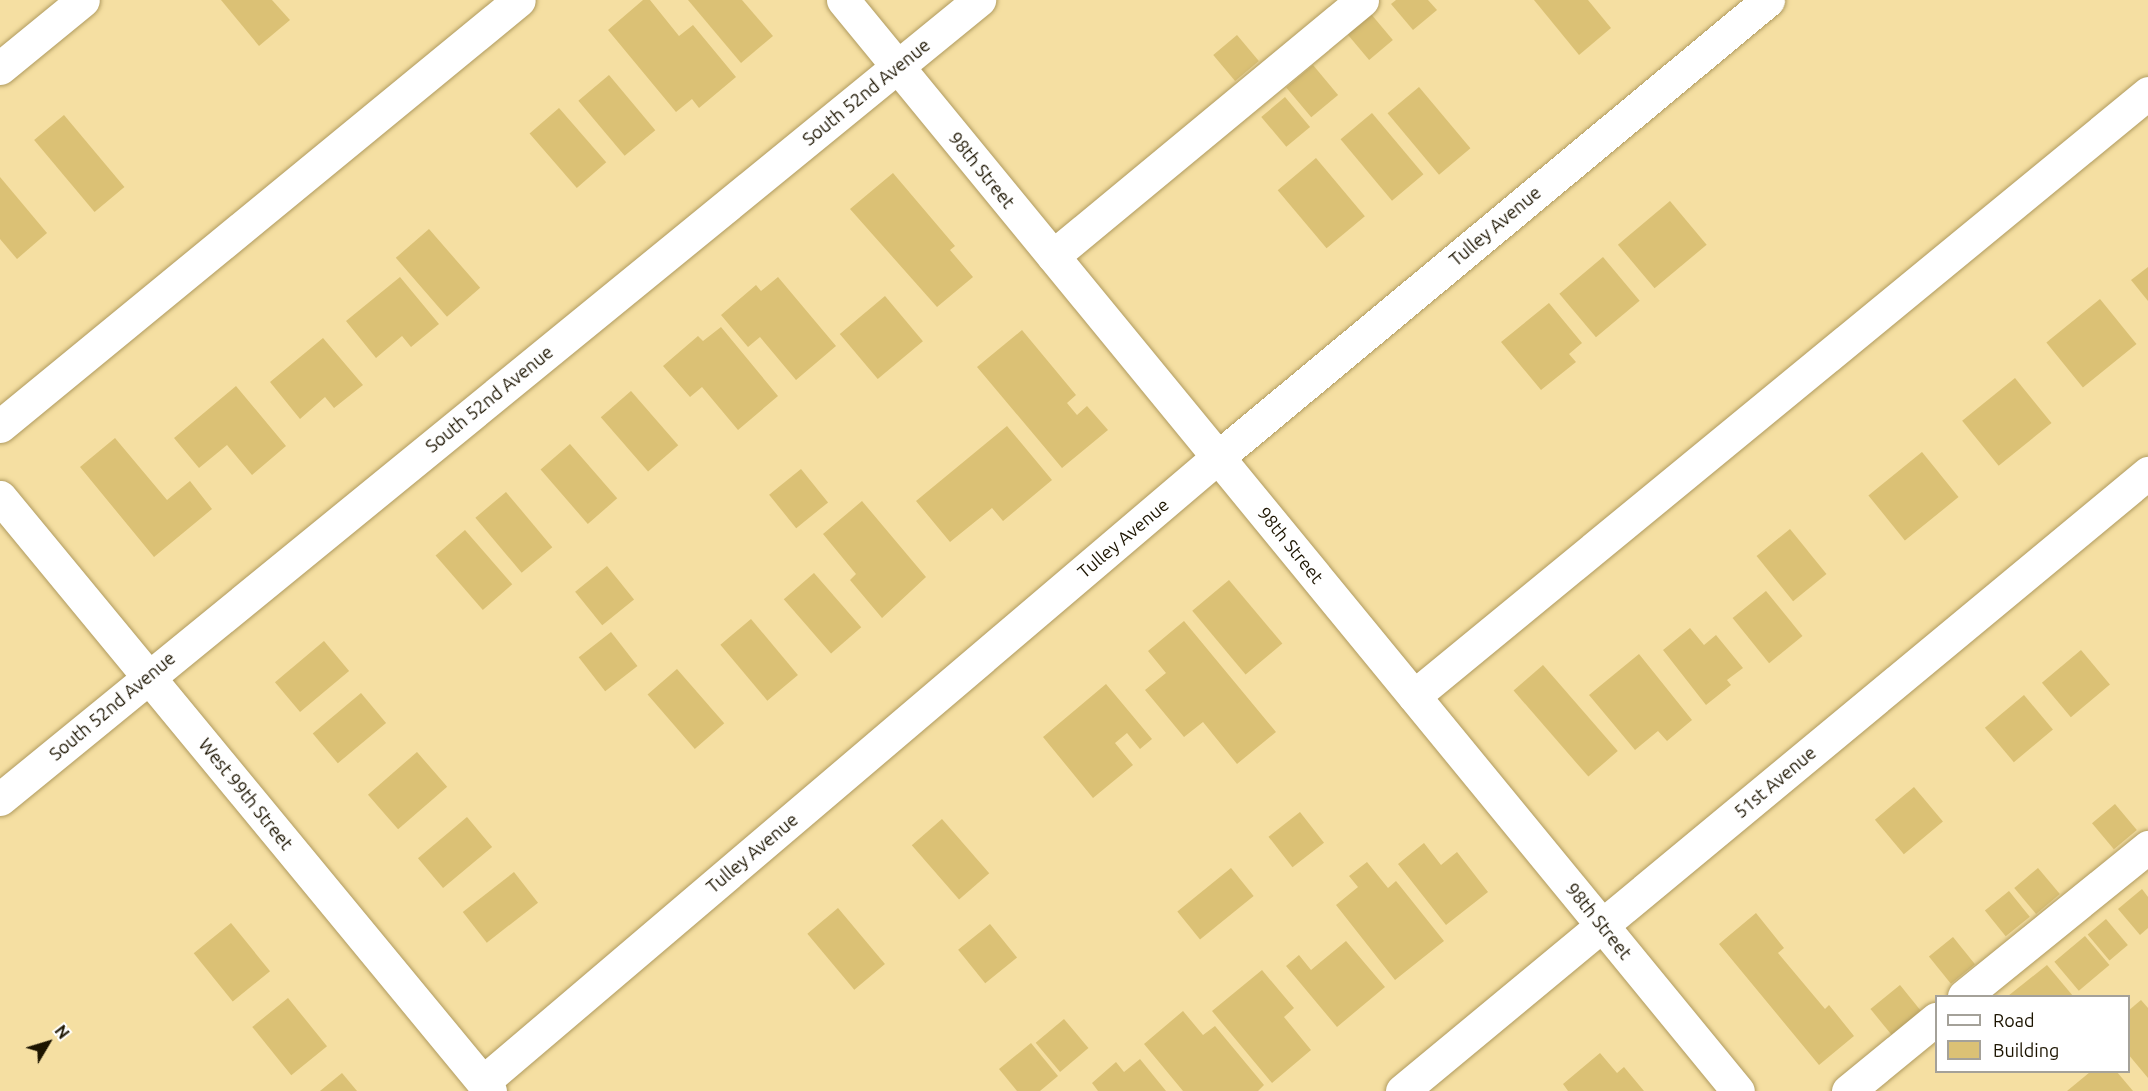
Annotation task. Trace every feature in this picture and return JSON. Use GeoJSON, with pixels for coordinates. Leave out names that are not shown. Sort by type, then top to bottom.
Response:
{"type":"FeatureCollection","features":[{"type":"Feature","properties":{"kind":"street"},"geometry":{"type":"LineString","coordinates":[[0,68],[83,0]]}},
{"type":"Feature","properties":{"kind":"street"},"geometry":{"type":"LineString","coordinates":[[0,426],[519,0]]}},
{"type":"Feature","properties":{"kind":"street","name":"98th Street"},"geometry":{"type":"LineString","coordinates":[[843,0],[1738,1091]]}},
{"type":"Feature","properties":{"kind":"street","name":"South 52nd Avenue"},"geometry":{"type":"LineString","coordinates":[[0,799],[149,675],[979,0]]}},
{"type":"Feature","properties":{"kind":"street"},"geometry":{"type":"LineString","coordinates":[[1053,256],[1362,0]]}},
{"type":"Feature","properties":{"kind":"street","name":"Tulley Avenue"},"geometry":{"type":"LineString","coordinates":[[486,1087],[1218,457],[1768,0]]}},
{"type":"Feature","properties":{"kind":"street"},"geometry":{"type":"LineString","coordinates":[[1414,696],[2148,93]]}},
{"type":"Feature","properties":{"kind":"street","name":"51st Avenue"},"geometry":{"type":"LineString","coordinates":[[1402,1091],[2148,473]]}},
{"type":"Feature","properties":{"kind":"street","name":"West 99th Street"},"geometry":{"type":"LineString","coordinates":[[0,498],[149,675],[486,1087]]}},
{"type":"Feature","properties":{"kind":"street"},"geometry":{"type":"LineString","coordinates":[[1965,995],[2148,847]]}},
{"type":"Feature","properties":{"kind":"street"},"geometry":{"type":"LineString","coordinates":[[1848,1091],[1935,1020]]}},
{"type":"Feature","properties":{"kind":"building"},"geometry":{"type":"Polygon","coordinates":[[[221,0],[272,0],[290,20],[259,46],[221,0]]]}},
{"type":"Feature","properties":{"kind":"building"},"geometry":{"type":"Polygon","coordinates":[[[643,0],[650,0],[679,36],[693,25],[736,77],[699,108],[692,99],[676,112],[608,30],[643,0]]]}},
{"type":"Feature","properties":{"kind":"building"},"geometry":{"type":"Polygon","coordinates":[[[688,0],[742,0],[773,36],[741,63],[688,0]]]}},
{"type":"Feature","properties":{"kind":"building"},"geometry":{"type":"Polygon","coordinates":[[[1396,0],[1428,0],[1437,10],[1413,30],[1391,4],[1396,0]]]}},
{"type":"Feature","properties":{"kind":"building"},"geometry":{"type":"Polygon","coordinates":[[[1534,0],[1588,0],[1611,28],[1579,55],[1534,0]]]}},
{"type":"Feature","properties":{"kind":"building"},"geometry":{"type":"Polygon","coordinates":[[[1371,14],[1393,40],[1369,60],[1347,34],[1371,14]]]}},
{"type":"Feature","properties":{"kind":"building"},"geometry":{"type":"Polygon","coordinates":[[[1237,35],[1259,61],[1235,81],[1213,55],[1237,35]]]}},
{"type":"Feature","properties":{"kind":"building"},"geometry":{"type":"Polygon","coordinates":[[[1313,65],[1338,95],[1311,117],[1286,87],[1313,65]]]}},
{"type":"Feature","properties":{"kind":"building"},"geometry":{"type":"Polygon","coordinates":[[[609,75],[655,130],[625,156],[578,101],[609,75]]]}},
{"type":"Feature","properties":{"kind":"building"},"geometry":{"type":"Polygon","coordinates":[[[1419,87],[1470,148],[1439,175],[1388,113],[1419,87]]]}},
{"type":"Feature","properties":{"kind":"building"},"geometry":{"type":"Polygon","coordinates":[[[1285,97],[1310,127],[1286,147],[1261,117],[1285,97]]]}},
{"type":"Feature","properties":{"kind":"building"},"geometry":{"type":"Polygon","coordinates":[[[559,108],[606,162],[577,188],[530,134],[559,108]]]}},
{"type":"Feature","properties":{"kind":"building"},"geometry":{"type":"Polygon","coordinates":[[[1372,113],[1423,174],[1392,201],[1341,139],[1372,113]]]}},
{"type":"Feature","properties":{"kind":"building"},"geometry":{"type":"Polygon","coordinates":[[[64,115],[124,187],[95,212],[34,140],[64,115]]]}},
{"type":"Feature","properties":{"kind":"building"},"geometry":{"type":"Polygon","coordinates":[[[1316,158],[1365,216],[1327,248],[1278,190],[1316,158]]]}},
{"type":"Feature","properties":{"kind":"building"},"geometry":{"type":"Polygon","coordinates":[[[893,173],[955,246],[950,250],[973,277],[937,307],[850,209],[893,173]]]}},
{"type":"Feature","properties":{"kind":"building"},"geometry":{"type":"Polygon","coordinates":[[[0,177],[47,233],[17,259],[0,239],[0,177]]]}},
{"type":"Feature","properties":{"kind":"building"},"geometry":{"type":"Polygon","coordinates":[[[1670,201],[1707,245],[1655,288],[1618,245],[1670,201]]]}},
{"type":"Feature","properties":{"kind":"building"},"geometry":{"type":"Polygon","coordinates":[[[429,229],[480,288],[447,317],[396,258],[429,229]]]}},
{"type":"Feature","properties":{"kind":"building"},"geometry":{"type":"Polygon","coordinates":[[[1603,257],[1640,301],[1596,337],[1559,294],[1603,257]]]}},
{"type":"Feature","properties":{"kind":"building"},"geometry":{"type":"Polygon","coordinates":[[[2148,267],[2148,301],[2131,280],[2148,267]]]}},
{"type":"Feature","properties":{"kind":"building"},"geometry":{"type":"Polygon","coordinates":[[[400,277],[439,324],[411,347],[402,336],[376,358],[346,321],[400,277]]]}},
{"type":"Feature","properties":{"kind":"building"},"geometry":{"type":"Polygon","coordinates":[[[778,277],[836,346],[796,380],[760,337],[748,347],[721,315],[756,285],[761,291],[778,277]]]}},
{"type":"Feature","properties":{"kind":"building"},"geometry":{"type":"Polygon","coordinates":[[[885,296],[923,341],[878,379],[840,334],[885,296]]]}},
{"type":"Feature","properties":{"kind":"building"},"geometry":{"type":"Polygon","coordinates":[[[2100,299],[2137,344],[2083,387],[2046,342],[2100,299]]]}},
{"type":"Feature","properties":{"kind":"building"},"geometry":{"type":"Polygon","coordinates":[[[1549,303],[1582,343],[1569,354],[1576,362],[1541,390],[1501,342],[1549,303]]]}},
{"type":"Feature","properties":{"kind":"building"},"geometry":{"type":"Polygon","coordinates":[[[721,327],[778,396],[738,430],[702,387],[690,397],[663,366],[698,336],[703,341],[721,327]]]}},
{"type":"Feature","properties":{"kind":"building"},"geometry":{"type":"Polygon","coordinates":[[[1022,330],[1076,395],[1067,403],[1077,415],[1087,406],[1108,430],[1062,468],[977,367],[1022,330]]]}},
{"type":"Feature","properties":{"kind":"building"},"geometry":{"type":"Polygon","coordinates":[[[323,338],[363,385],[334,408],[325,397],[300,419],[270,382],[323,338]]]}},
{"type":"Feature","properties":{"kind":"building"},"geometry":{"type":"Polygon","coordinates":[[[2015,378],[2052,423],[1999,466],[1962,421],[2015,378]]]}},
{"type":"Feature","properties":{"kind":"building"},"geometry":{"type":"Polygon","coordinates":[[[236,386],[286,446],[252,475],[227,445],[199,468],[174,438],[236,386]]]}},
{"type":"Feature","properties":{"kind":"building"},"geometry":{"type":"Polygon","coordinates":[[[631,391],[678,445],[648,472],[601,417],[631,391]]]}},
{"type":"Feature","properties":{"kind":"building"},"geometry":{"type":"Polygon","coordinates":[[[1007,426],[1052,480],[1003,521],[992,508],[950,542],[916,501],[1007,426]]]}},
{"type":"Feature","properties":{"kind":"building"},"geometry":{"type":"Polygon","coordinates":[[[115,438],[167,500],[190,481],[212,509],[154,557],[80,467],[115,438]]]}},
{"type":"Feature","properties":{"kind":"building"},"geometry":{"type":"Polygon","coordinates":[[[570,444],[617,498],[588,524],[541,470],[570,444]]]}},
{"type":"Feature","properties":{"kind":"building"},"geometry":{"type":"Polygon","coordinates":[[[1922,452],[1959,497],[1905,540],[1868,495],[1922,452]]]}},
{"type":"Feature","properties":{"kind":"building"},"geometry":{"type":"Polygon","coordinates":[[[801,469],[828,502],[796,528],[769,495],[801,469]]]}},
{"type":"Feature","properties":{"kind":"building"},"geometry":{"type":"Polygon","coordinates":[[[506,492],[552,547],[522,573],[475,518],[506,492]]]}},
{"type":"Feature","properties":{"kind":"building"},"geometry":{"type":"Polygon","coordinates":[[[862,501],[926,577],[882,618],[850,580],[856,574],[823,534],[862,501]]]}},
{"type":"Feature","properties":{"kind":"building"},"geometry":{"type":"Polygon","coordinates":[[[1790,529],[1827,574],[1793,601],[1757,556],[1790,529]]]}},
{"type":"Feature","properties":{"kind":"building"},"geometry":{"type":"Polygon","coordinates":[[[465,530],[512,584],[483,610],[436,556],[465,530]]]}},
{"type":"Feature","properties":{"kind":"building"},"geometry":{"type":"Polygon","coordinates":[[[607,566],[634,599],[602,625],[575,592],[607,566]]]}},
{"type":"Feature","properties":{"kind":"building"},"geometry":{"type":"Polygon","coordinates":[[[814,573],[861,627],[831,654],[784,599],[814,573]]]}},
{"type":"Feature","properties":{"kind":"building"},"geometry":{"type":"Polygon","coordinates":[[[1229,580],[1282,644],[1246,674],[1192,611],[1229,580]]]}},
{"type":"Feature","properties":{"kind":"building"},"geometry":{"type":"Polygon","coordinates":[[[1766,591],[1803,636],[1769,663],[1733,618],[1766,591]]]}},
{"type":"Feature","properties":{"kind":"building"},"geometry":{"type":"Polygon","coordinates":[[[751,619],[798,675],[767,701],[720,645],[751,619]]]}},
{"type":"Feature","properties":{"kind":"building"},"geometry":{"type":"Polygon","coordinates":[[[1184,621],[1276,732],[1237,764],[1203,722],[1184,737],[1145,690],[1166,673],[1148,651],[1184,621]]]}},
{"type":"Feature","properties":{"kind":"building"},"geometry":{"type":"Polygon","coordinates":[[[1690,628],[1704,645],[1716,635],[1743,668],[1727,680],[1731,685],[1706,705],[1663,650],[1690,628]]]}},
{"type":"Feature","properties":{"kind":"building"},"geometry":{"type":"Polygon","coordinates":[[[611,632],[637,666],[605,691],[579,657],[611,632]]]}},
{"type":"Feature","properties":{"kind":"building"},"geometry":{"type":"Polygon","coordinates":[[[324,641],[349,671],[300,712],[275,682],[324,641]]]}},
{"type":"Feature","properties":{"kind":"building"},"geometry":{"type":"Polygon","coordinates":[[[2081,650],[2110,684],[2071,717],[2042,683],[2081,650]]]}},
{"type":"Feature","properties":{"kind":"building"},"geometry":{"type":"Polygon","coordinates":[[[1639,654],[1692,720],[1667,741],[1658,731],[1635,750],[1589,695],[1639,654]]]}},
{"type":"Feature","properties":{"kind":"building"},"geometry":{"type":"Polygon","coordinates":[[[1543,665],[1618,751],[1588,777],[1514,691],[1543,665]]]}},
{"type":"Feature","properties":{"kind":"building"},"geometry":{"type":"Polygon","coordinates":[[[677,669],[724,723],[695,749],[648,695],[677,669]]]}},
{"type":"Feature","properties":{"kind":"building"},"geometry":{"type":"Polygon","coordinates":[[[1106,684],[1152,739],[1140,749],[1127,733],[1115,743],[1133,765],[1093,798],[1043,737],[1106,684]]]}},
{"type":"Feature","properties":{"kind":"building"},"geometry":{"type":"Polygon","coordinates":[[[361,693],[386,723],[338,763],[313,733],[361,693]]]}},
{"type":"Feature","properties":{"kind":"building"},"geometry":{"type":"Polygon","coordinates":[[[2024,695],[2053,729],[2014,762],[1985,728],[2024,695]]]}},
{"type":"Feature","properties":{"kind":"building"},"geometry":{"type":"Polygon","coordinates":[[[417,752],[447,787],[398,829],[368,795],[417,752]]]}},
{"type":"Feature","properties":{"kind":"building"},"geometry":{"type":"Polygon","coordinates":[[[1914,787],[1943,821],[1904,854],[1875,820],[1914,787]]]}},
{"type":"Feature","properties":{"kind":"building"},"geometry":{"type":"Polygon","coordinates":[[[2115,804],[2137,830],[2114,849],[2092,823],[2115,804]]]}},
{"type":"Feature","properties":{"kind":"building"},"geometry":{"type":"Polygon","coordinates":[[[1300,812],[1324,843],[1292,867],[1268,837],[1300,812]]]}},
{"type":"Feature","properties":{"kind":"building"},"geometry":{"type":"Polygon","coordinates":[[[467,817],[492,847],[443,888],[418,858],[467,817]]]}},
{"type":"Feature","properties":{"kind":"building"},"geometry":{"type":"Polygon","coordinates":[[[942,819],[989,873],[959,900],[912,845],[942,819]]]}},
{"type":"Feature","properties":{"kind":"building"},"geometry":{"type":"Polygon","coordinates":[[[1424,843],[1441,865],[1457,852],[1488,892],[1446,925],[1398,864],[1424,843]]]}},
{"type":"Feature","properties":{"kind":"building"},"geometry":{"type":"Polygon","coordinates":[[[1367,862],[1388,888],[1396,881],[1444,941],[1395,980],[1336,905],[1358,887],[1349,876],[1367,862]]]}},
{"type":"Feature","properties":{"kind":"building"},"geometry":{"type":"Polygon","coordinates":[[[1231,868],[1254,896],[1200,939],[1177,911],[1231,868]]]}},
{"type":"Feature","properties":{"kind":"building"},"geometry":{"type":"Polygon","coordinates":[[[2038,868],[2060,894],[2036,914],[2014,888],[2038,868]]]}},
{"type":"Feature","properties":{"kind":"building"},"geometry":{"type":"Polygon","coordinates":[[[514,872],[538,903],[487,943],[463,912],[514,872]]]}},
{"type":"Feature","properties":{"kind":"building"},"geometry":{"type":"Polygon","coordinates":[[[2142,889],[2148,897],[2148,928],[2140,935],[2118,909],[2142,889]]]}},
{"type":"Feature","properties":{"kind":"building"},"geometry":{"type":"Polygon","coordinates":[[[2009,891],[2030,917],[2006,936],[1985,911],[2009,891]]]}},
{"type":"Feature","properties":{"kind":"building"},"geometry":{"type":"Polygon","coordinates":[[[838,908],[885,964],[854,990],[807,934],[838,908]]]}},
{"type":"Feature","properties":{"kind":"building"},"geometry":{"type":"Polygon","coordinates":[[[1756,913],[1784,948],[1778,953],[1825,1009],[1829,1005],[1854,1036],[1819,1065],[1719,944],[1756,913]]]}},
{"type":"Feature","properties":{"kind":"building"},"geometry":{"type":"Polygon","coordinates":[[[2106,919],[2128,945],[2109,960],[2088,934],[2106,919]]]}},
{"type":"Feature","properties":{"kind":"building"},"geometry":{"type":"Polygon","coordinates":[[[231,923],[270,971],[233,1001],[194,953],[231,923]]]}},
{"type":"Feature","properties":{"kind":"building"},"geometry":{"type":"Polygon","coordinates":[[[990,924],[1017,957],[985,983],[958,950],[990,924]]]}},
{"type":"Feature","properties":{"kind":"building"},"geometry":{"type":"Polygon","coordinates":[[[2085,936],[2109,965],[2079,991],[2054,962],[2085,936]]]}},
{"type":"Feature","properties":{"kind":"building"},"geometry":{"type":"Polygon","coordinates":[[[1953,937],[1975,964],[1951,984],[1929,957],[1953,937]]]}},
{"type":"Feature","properties":{"kind":"building"},"geometry":{"type":"Polygon","coordinates":[[[1346,941],[1385,987],[1337,1027],[1286,966],[1299,955],[1311,970],[1346,941]]]}},
{"type":"Feature","properties":{"kind":"building"},"geometry":{"type":"Polygon","coordinates":[[[2047,965],[2072,995],[2009,995],[2047,965]]]}},
{"type":"Feature","properties":{"kind":"building"},"geometry":{"type":"Polygon","coordinates":[[[1262,970],[1294,1008],[1284,1017],[1311,1050],[1272,1083],[1212,1011],[1262,970]]]}},
{"type":"Feature","properties":{"kind":"building"},"geometry":{"type":"Polygon","coordinates":[[[1900,985],[1922,1012],[1892,1036],[1870,1009],[1900,985]]]}},
{"type":"Feature","properties":{"kind":"building"},"geometry":{"type":"Polygon","coordinates":[[[288,998],[327,1046],[291,1075],[252,1027],[288,998]]]}},
{"type":"Feature","properties":{"kind":"building"},"geometry":{"type":"Polygon","coordinates":[[[2141,1000],[2148,1008],[2148,1078],[2130,1056],[2130,1009],[2141,1000]]]}},
{"type":"Feature","properties":{"kind":"building"},"geometry":{"type":"Polygon","coordinates":[[[1183,1011],[1203,1035],[1215,1026],[1264,1085],[1258,1091],[1183,1091],[1144,1044],[1183,1011]]]}},
{"type":"Feature","properties":{"kind":"building"},"geometry":{"type":"Polygon","coordinates":[[[1064,1019],[1088,1048],[1060,1072],[1036,1043],[1064,1019]]]}},
{"type":"Feature","properties":{"kind":"building"},"geometry":{"type":"Polygon","coordinates":[[[1031,1043],[1058,1076],[1040,1091],[1017,1091],[999,1069],[1031,1043]]]}},
{"type":"Feature","properties":{"kind":"building"},"geometry":{"type":"Polygon","coordinates":[[[1600,1053],[1617,1073],[1624,1067],[1644,1091],[1568,1091],[1563,1084],[1600,1053]]]}},
{"type":"Feature","properties":{"kind":"building"},"geometry":{"type":"Polygon","coordinates":[[[1140,1059],[1166,1091],[1098,1091],[1092,1083],[1116,1062],[1124,1072],[1140,1059]]]}},
{"type":"Feature","properties":{"kind":"building"},"geometry":{"type":"Polygon","coordinates":[[[342,1073],[357,1091],[320,1091],[342,1073]]]}},
{"type":"Feature","properties":{"kind":"building"},"geometry":{"type":"Polygon","coordinates":[[[2089,1073],[2118,1073],[2133,1091],[2067,1091],[2089,1073]]]}}]}
